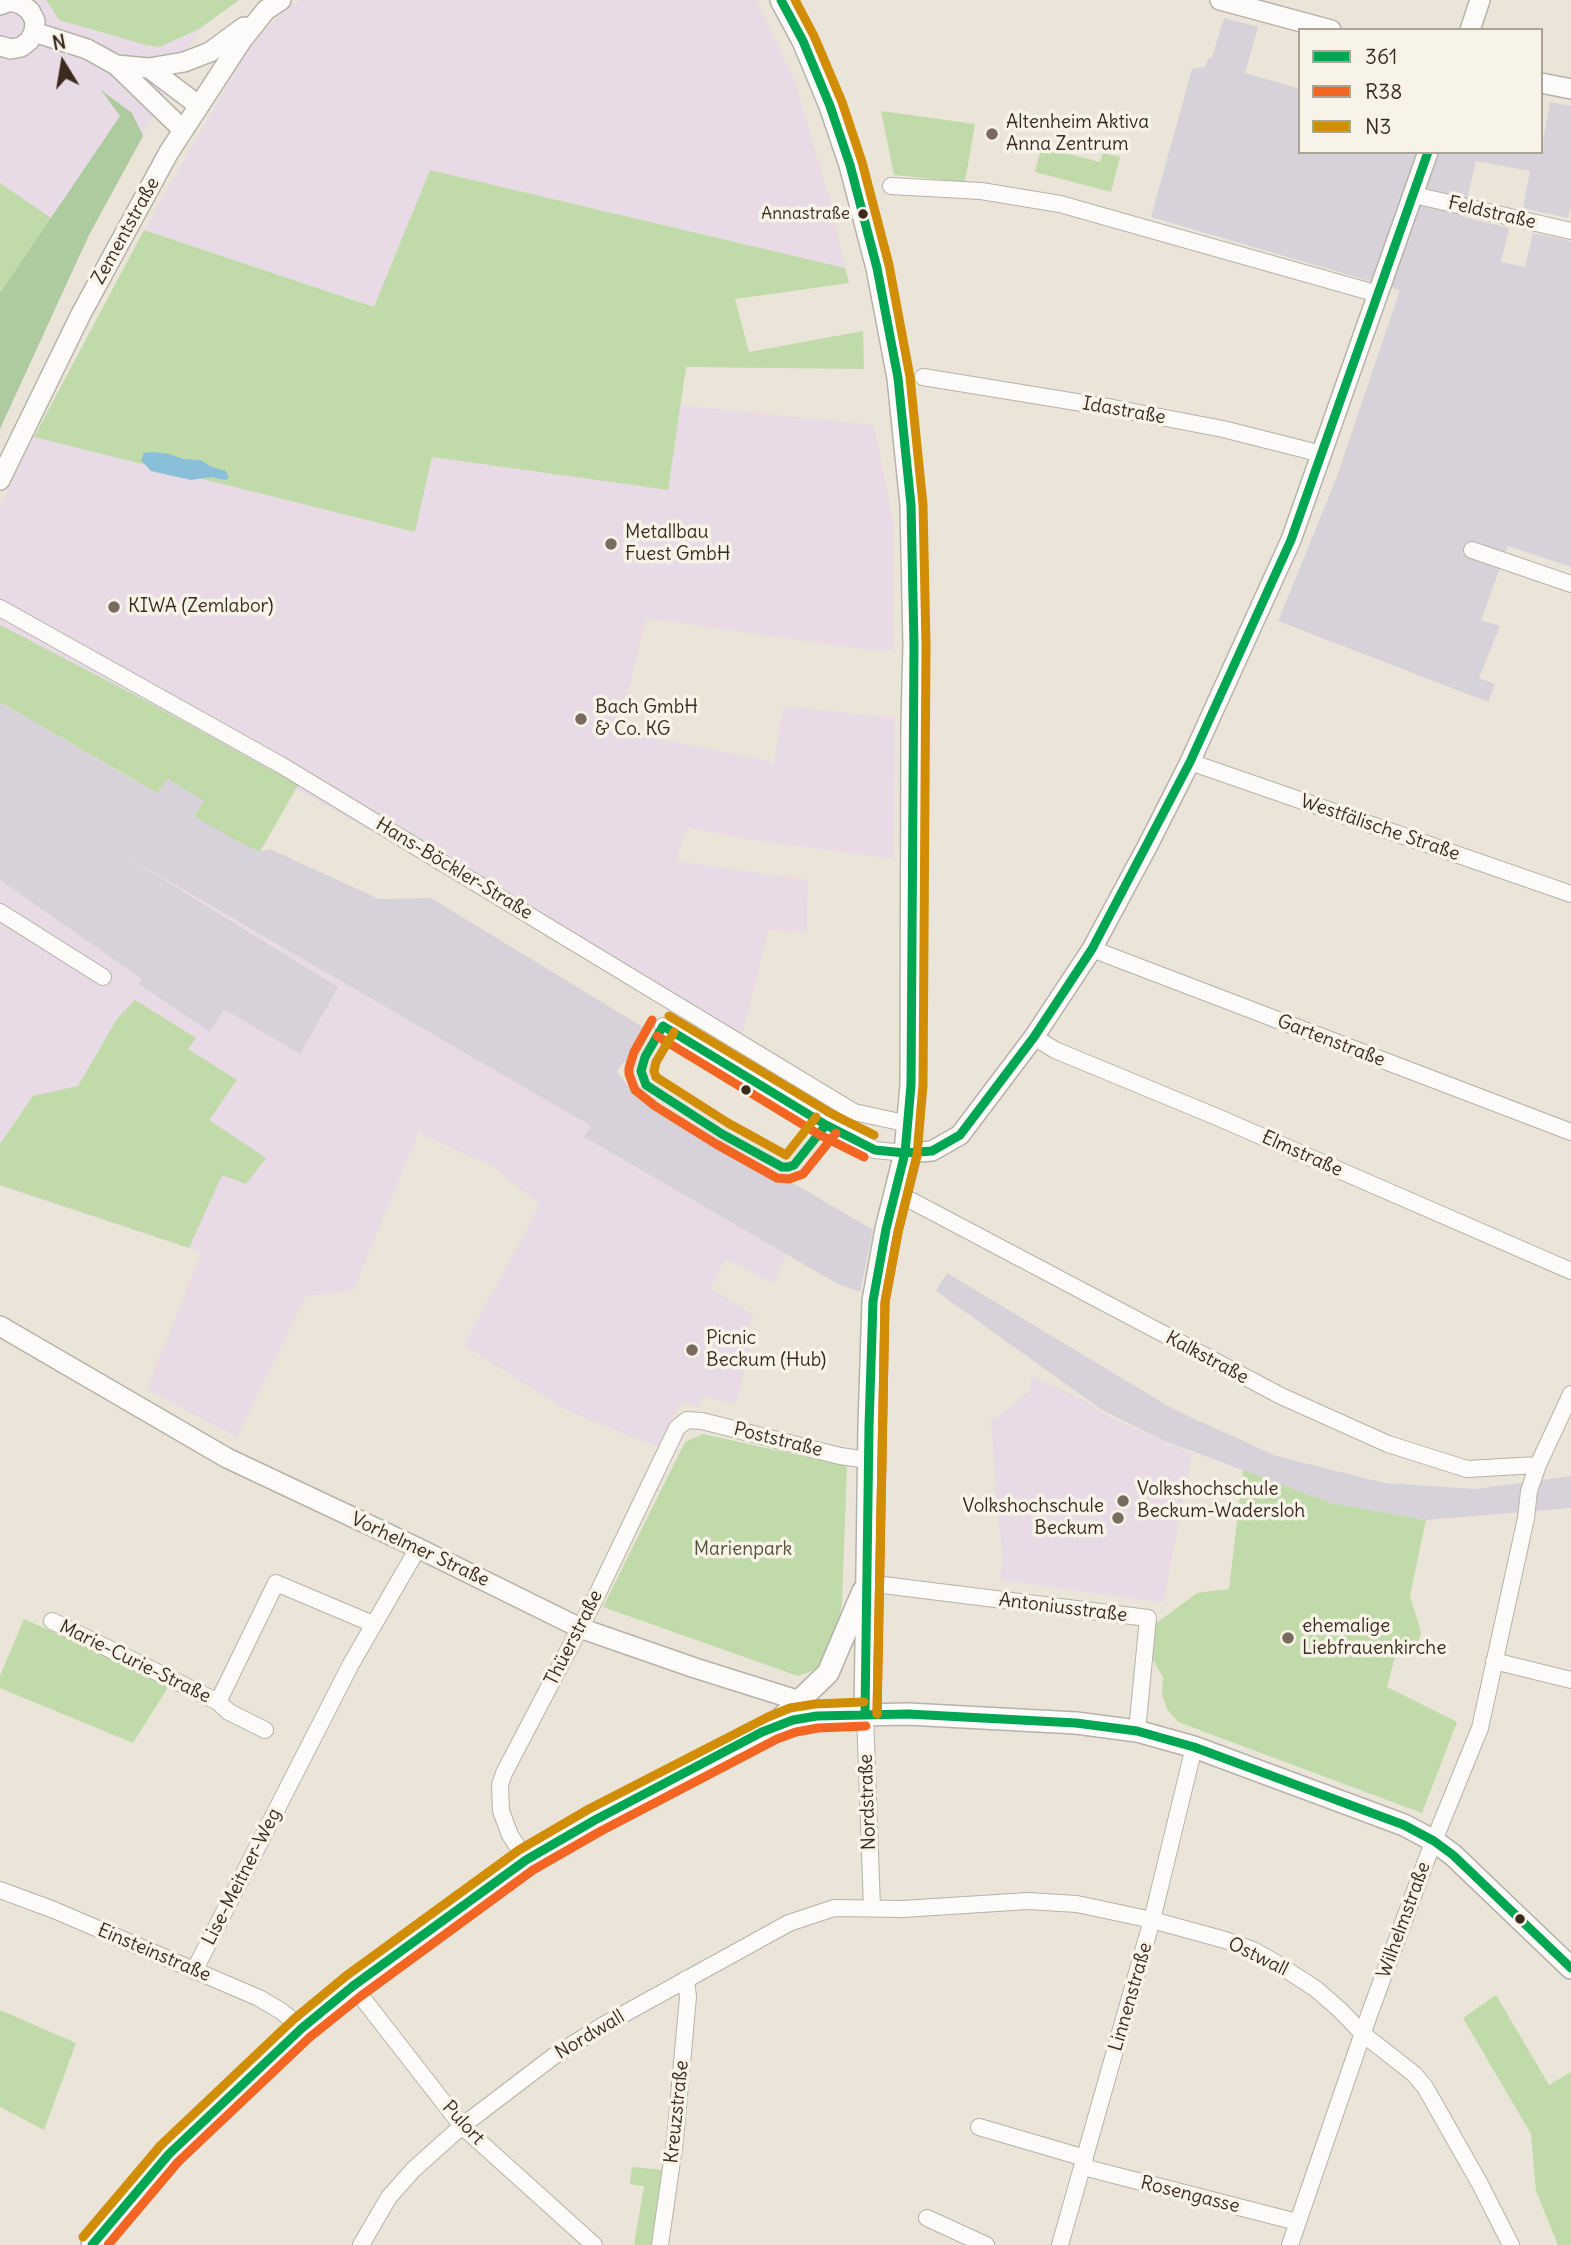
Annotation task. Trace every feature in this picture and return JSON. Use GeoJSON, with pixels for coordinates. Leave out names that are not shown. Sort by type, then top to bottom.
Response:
{"type":"FeatureCollection","features":[{"type":"Feature","properties":{"kind":"main road","name":"Nordstraße"},"geometry":{"type":"LineString","coordinates":[[781,0],[803,41],[821,84],[850,165],[877,268],[899,384],[911,505],[914,645],[911,1085],[905,1153],[882,1249],[873,1301],[865,1714]]}},
{"type":"Feature","properties":{"kind":"main road"},"geometry":{"type":"LineString","coordinates":[[772,1728],[828,1673],[867,1583]]}},
{"type":"Feature","properties":{"kind":"main road","name":"Vorhelmer Straße"},"geometry":{"type":"LineString","coordinates":[[800,1701],[865,1714]]}},
{"type":"Feature","properties":{"kind":"main road"},"geometry":{"type":"LineString","coordinates":[[92,2245],[169,2154],[302,2028],[354,1986],[526,1860],[595,1820],[772,1728],[793,1720],[865,1714],[1009,1718],[1137,1731],[1194,1747],[1404,1825],[1434,1840],[1571,1968]]}},
{"type":"Feature","properties":{"kind":"street"},"geometry":{"type":"LineString","coordinates":[[1220,0],[1324,28]]}},
{"type":"Feature","properties":{"kind":"street"},"geometry":{"type":"LineString","coordinates":[[1471,28],[1480,0]]}},
{"type":"Feature","properties":{"kind":"street"},"geometry":{"type":"LineString","coordinates":[[0,5],[10,1],[21,4],[30,10],[35,21],[34,32],[29,41],[21,47],[11,49],[0,46]]}},
{"type":"Feature","properties":{"kind":"street"},"geometry":{"type":"LineString","coordinates":[[116,65],[149,68],[176,64],[210,52],[274,5]]}},
{"type":"Feature","properties":{"kind":"street","name":"Zementstraße"},"geometry":{"type":"LineString","coordinates":[[0,480],[81,314],[132,218],[198,105],[242,40],[274,5]]}},
{"type":"Feature","properties":{"kind":"street"},"geometry":{"type":"LineString","coordinates":[[34,32],[87,49],[116,65],[183,130]]}},
{"type":"Feature","properties":{"kind":"street"},"geometry":{"type":"LineString","coordinates":[[149,68],[198,105]]}},
{"type":"Feature","properties":{"kind":"street"},"geometry":{"type":"LineString","coordinates":[[1543,83],[1571,89]]}},
{"type":"Feature","properties":{"kind":"street"},"geometry":{"type":"LineString","coordinates":[[663,1026],[826,1125],[875,1150],[905,1153],[932,1151],[960,1135],[1034,1037],[1092,949],[1190,762],[1291,540],[1428,154]]}},
{"type":"Feature","properties":{"kind":"street"},"geometry":{"type":"LineString","coordinates":[[891,186],[981,191],[1060,204],[1378,294]]}},
{"type":"Feature","properties":{"kind":"street","name":"Feldstraße"},"geometry":{"type":"LineString","coordinates":[[1414,195],[1571,231]]}},
{"type":"Feature","properties":{"kind":"street","name":"Idastraße"},"geometry":{"type":"LineString","coordinates":[[923,377],[1223,429],[1322,454]]}},
{"type":"Feature","properties":{"kind":"street"},"geometry":{"type":"LineString","coordinates":[[1472,550],[1571,584]]}},
{"type":"Feature","properties":{"kind":"street","name":"Hans-Böckler-Straße"},"geometry":{"type":"LineString","coordinates":[[0,608],[281,765],[854,1112],[909,1124]]}},
{"type":"Feature","properties":{"kind":"street","name":"Westfälische Straße"},"geometry":{"type":"LineString","coordinates":[[1190,762],[1571,894]]}},
{"type":"Feature","properties":{"kind":"street"},"geometry":{"type":"LineString","coordinates":[[0,912],[103,977]]}},
{"type":"Feature","properties":{"kind":"street","name":"Gartenstraße"},"geometry":{"type":"LineString","coordinates":[[1092,949],[1571,1132]]}},
{"type":"Feature","properties":{"kind":"street","name":"Elmstraße"},"geometry":{"type":"LineString","coordinates":[[1034,1037],[1055,1050],[1230,1122],[1571,1271]]}},
{"type":"Feature","properties":{"kind":"street","name":"Kalkstraße"},"geometry":{"type":"LineString","coordinates":[[895,1192],[1281,1396],[1388,1444],[1467,1469],[1538,1465]]}},
{"type":"Feature","properties":{"kind":"street","name":"Vorhelmer Straße"},"geometry":{"type":"LineString","coordinates":[[0,1326],[227,1458],[580,1628],[800,1701]]}},
{"type":"Feature","properties":{"kind":"street","name":"Wilhelmstraße"},"geometry":{"type":"LineString","coordinates":[[1290,2245],[1434,1840],[1480,1728],[1526,1518],[1529,1491],[1571,1394]]}},
{"type":"Feature","properties":{"kind":"street","name":"Poststraße"},"geometry":{"type":"LineString","coordinates":[[687,1420],[702,1421],[841,1456],[869,1460]]}},
{"type":"Feature","properties":{"kind":"street","name":"Thüerstraße"},"geometry":{"type":"LineString","coordinates":[[526,1860],[505,1824],[499,1798],[504,1773],[580,1628],[677,1428],[687,1420]]}},
{"type":"Feature","properties":{"kind":"street"},"geometry":{"type":"LineString","coordinates":[[373,1624],[418,1548]]}},
{"type":"Feature","properties":{"kind":"street","name":"Marie-Curie-Straße"},"geometry":{"type":"LineString","coordinates":[[218,1702],[276,1583],[373,1624]]}},
{"type":"Feature","properties":{"kind":"street","name":"Antoniusstraße"},"geometry":{"type":"LineString","coordinates":[[867,1583],[1148,1618],[1137,1731]]}},
{"type":"Feature","properties":{"kind":"street","name":"Marie-Curie-Straße"},"geometry":{"type":"LineString","coordinates":[[52,1621],[218,1702],[229,1712],[265,1730]]}},
{"type":"Feature","properties":{"kind":"street","name":"Lise-Meitner-Weg"},"geometry":{"type":"LineString","coordinates":[[194,1971],[373,1624]]}},
{"type":"Feature","properties":{"kind":"street"},"geometry":{"type":"LineString","coordinates":[[1494,1661],[1571,1680]]}},
{"type":"Feature","properties":{"kind":"street","name":"Nordstraße"},"geometry":{"type":"LineString","coordinates":[[865,1714],[872,1908]]}},
{"type":"Feature","properties":{"kind":"street","name":"Linnenstraße"},"geometry":{"type":"LineString","coordinates":[[1060,2245],[1152,1920],[1194,1747]]}},
{"type":"Feature","properties":{"kind":"street","name":"Einsteinstraße"},"geometry":{"type":"LineString","coordinates":[[0,1890],[54,1910],[259,1998],[302,2028]]}},
{"type":"Feature","properties":{"kind":"street","name":"Ostwall"},"geometry":{"type":"LineString","coordinates":[[872,1908],[903,1909],[1028,1901],[1077,1904],[1152,1920],[1253,1950],[1316,1989],[1425,2087],[1480,2183],[1511,2245]]}},
{"type":"Feature","properties":{"kind":"street","name":"Nordwall"},"geometry":{"type":"LineString","coordinates":[[361,2245],[389,2197],[414,2169],[462,2126],[554,2056],[602,2026],[789,1923],[834,1908],[872,1908]]}},
{"type":"Feature","properties":{"kind":"street","name":"Kreuzstraße"},"geometry":{"type":"LineString","coordinates":[[660,2245],[675,2140],[688,1997],[686,1979]]}},
{"type":"Feature","properties":{"kind":"street","name":"Pulort"},"geometry":{"type":"LineString","coordinates":[[354,1986],[462,2126],[590,2243]]}},
{"type":"Feature","properties":{"kind":"street","name":"Rosengasse"},"geometry":{"type":"LineString","coordinates":[[979,2127],[1084,2163],[1297,2222]]}},
{"type":"Feature","properties":{"kind":"street"},"geometry":{"type":"LineString","coordinates":[[927,2218],[986,2245]]}},
{"type":"Feature","properties":{"kind":"shaded area"},"geometry":{"type":"Polygon","coordinates":[[[0,0],[239,0],[199,29],[89,235],[0,429],[0,0]]]}},
{"type":"Feature","properties":{"kind":"shaded area"},"geometry":{"type":"Polygon","coordinates":[[[299,0],[756,0],[794,79],[832,208],[845,268],[430,170],[375,307],[144,230],[251,44],[299,0]]]}},
{"type":"Feature","properties":{"kind":"shaded area"},"geometry":{"type":"Polygon","coordinates":[[[1224,18],[1258,27],[1245,73],[1298,88],[1298,154],[1543,154],[1550,102],[1571,106],[1571,205],[1568,218],[1523,208],[1530,171],[1476,161],[1463,217],[1509,228],[1501,262],[1525,267],[1533,233],[1571,241],[1571,567],[1508,546],[1481,620],[1500,626],[1479,678],[1495,684],[1488,702],[1278,621],[1335,482],[1400,290],[1151,217],[1192,69],[1205,67],[1208,59],[1212,57],[1224,18]]]}},
{"type":"Feature","properties":{"kind":"shaded area"},"geometry":{"type":"Polygon","coordinates":[[[679,405],[874,425],[893,521],[893,651],[646,618],[619,731],[774,762],[784,706],[895,718],[893,859],[746,839],[687,827],[676,861],[808,880],[807,932],[768,930],[742,1036],[0,625],[0,506],[34,437],[414,532],[432,457],[667,490],[679,405]]]}},
{"type":"Feature","properties":{"kind":"shaded area"},"geometry":{"type":"Polygon","coordinates":[[[0,702],[156,793],[168,778],[204,801],[194,815],[260,852],[270,849],[379,899],[431,898],[646,1029],[628,1060],[617,1071],[627,1085],[873,1230],[860,1292],[836,1283],[584,1137],[591,1126],[122,854],[338,987],[300,1054],[224,1009],[210,1032],[139,984],[142,979],[0,880],[0,702]]]}},
{"type":"Feature","properties":{"kind":"shaded area"},"geometry":{"type":"Polygon","coordinates":[[[0,783],[591,1126],[585,1138],[786,1254],[774,1284],[726,1259],[710,1288],[754,1315],[742,1344],[750,1347],[736,1404],[702,1396],[699,1407],[681,1402],[657,1447],[566,1410],[464,1345],[540,1205],[492,1166],[418,1133],[353,1291],[306,1296],[237,1437],[147,1389],[202,1252],[0,1186],[0,783]]]}},
{"type":"Feature","properties":{"kind":"shaded area"},"geometry":{"type":"Polygon","coordinates":[[[947,1273],[1175,1410],[1276,1456],[1384,1483],[1475,1489],[1571,1476],[1571,1508],[1426,1520],[1331,1503],[1162,1440],[1102,1410],[936,1291],[947,1273]]]}},
{"type":"Feature","properties":{"kind":"shaded area"},"geometry":{"type":"Polygon","coordinates":[[[1032,1376],[1081,1399],[1112,1418],[1192,1454],[1163,1603],[1000,1580],[1003,1558],[991,1419],[1000,1416],[1029,1391],[1032,1376]]]}},
{"type":"Feature","properties":{"kind":"green space"},"geometry":{"type":"Polygon","coordinates":[[[46,0],[239,0],[199,29],[160,47],[59,20],[46,0]]]}},
{"type":"Feature","properties":{"kind":"green space"},"geometry":{"type":"Polygon","coordinates":[[[101,90],[132,113],[143,136],[89,235],[0,429],[0,293],[120,116],[101,90]]]}},
{"type":"Feature","properties":{"kind":"green space"},"geometry":{"type":"Polygon","coordinates":[[[881,111],[975,124],[965,182],[894,175],[881,111]]]}},
{"type":"Feature","properties":{"kind":"green space"},"geometry":{"type":"Polygon","coordinates":[[[1041,147],[1100,162],[1103,153],[1120,157],[1111,192],[1035,172],[1041,147]]]}},
{"type":"Feature","properties":{"kind":"green space"},"geometry":{"type":"Polygon","coordinates":[[[430,170],[845,268],[849,283],[735,299],[749,352],[863,331],[864,369],[686,367],[668,490],[432,457],[415,532],[34,437],[144,230],[374,307],[430,170]]]}},
{"type":"Feature","properties":{"kind":"green space"},"geometry":{"type":"Polygon","coordinates":[[[0,183],[51,218],[0,293],[0,183]]]}},
{"type":"Feature","properties":{"kind":"green space"},"geometry":{"type":"Polygon","coordinates":[[[0,625],[150,703],[298,785],[260,852],[194,816],[204,801],[168,779],[157,793],[0,702],[0,625]]]}},
{"type":"Feature","properties":{"kind":"green space"},"geometry":{"type":"Polygon","coordinates":[[[135,1000],[196,1038],[188,1049],[237,1080],[209,1120],[266,1158],[246,1184],[222,1175],[189,1248],[0,1185],[0,1144],[33,1096],[78,1086],[117,1019],[135,1000]]]}},
{"type":"Feature","properties":{"kind":"green space","name":"Marienpark"},"geometry":{"type":"Polygon","coordinates":[[[703,1434],[847,1466],[842,1604],[835,1639],[821,1668],[798,1676],[603,1607],[685,1442],[703,1434]]]}},
{"type":"Feature","properties":{"kind":"green space"},"geometry":{"type":"Polygon","coordinates":[[[1243,1470],[1331,1503],[1426,1520],[1410,1595],[1421,1633],[1416,1648],[1397,1649],[1387,1687],[1457,1722],[1422,1813],[1178,1722],[1167,1709],[1162,1695],[1163,1677],[1153,1660],[1155,1624],[1197,1593],[1229,1589],[1243,1470]]]}},
{"type":"Feature","properties":{"kind":"green space"},"geometry":{"type":"Polygon","coordinates":[[[24,1619],[170,1684],[133,1743],[0,1688],[0,1676],[24,1619]]]}},
{"type":"Feature","properties":{"kind":"green space"},"geometry":{"type":"Polygon","coordinates":[[[1496,1995],[1549,2085],[1571,2072],[1571,2245],[1558,2245],[1536,2191],[1531,2134],[1463,2018],[1496,1995]]]}},
{"type":"Feature","properties":{"kind":"green space"},"geometry":{"type":"Polygon","coordinates":[[[0,2010],[76,2043],[44,2130],[0,2107],[0,2010]]]}},
{"type":"Feature","properties":{"kind":"green space"},"geometry":{"type":"Polygon","coordinates":[[[632,2167],[663,2170],[659,2217],[652,2245],[634,2245],[644,2186],[630,2184],[632,2167]]]}},
{"type":"Feature","properties":{"kind":"water"},"geometry":{"type":"Polygon","coordinates":[[[153,452],[200,460],[226,471],[229,478],[191,480],[151,471],[141,460],[144,453],[153,452]]]}},
{"type":"Feature","properties":{"kind":"transit line","name":"361"},"geometry":{"type":"LineString","coordinates":[[781,0],[803,41],[830,106],[850,165],[877,268],[898,378],[911,505],[914,645],[911,1085],[905,1153],[886,1229],[873,1301],[865,1714]]}},
{"type":"Feature","properties":{"kind":"transit line","name":"N3"},"geometry":{"type":"LineString","coordinates":[[795,0],[814,36],[842,102],[862,162],[889,265],[910,377],[923,505],[926,645],[923,1085],[917,1155],[898,1232],[885,1302],[877,1714]]}},
{"type":"Feature","properties":{"kind":"transit line","name":"361"},"geometry":{"type":"LineString","coordinates":[[663,1026],[826,1125],[875,1150],[905,1153],[932,1151],[960,1135],[1034,1037],[1092,949],[1190,762],[1291,540],[1427,154]]}},
{"type":"Feature","properties":{"kind":"transit line","name":"N3"},"geometry":{"type":"LineString","coordinates":[[669,1016],[832,1114],[874,1135]]}},
{"type":"Feature","properties":{"kind":"transit line","name":"R38"},"geometry":{"type":"LineString","coordinates":[[652,1020],[634,1052],[629,1068],[635,1090],[655,1106],[716,1144],[777,1178],[789,1179],[803,1174],[836,1133]]}},
{"type":"Feature","properties":{"kind":"transit line","name":"361"},"geometry":{"type":"LineString","coordinates":[[663,1026],[645,1057],[641,1071],[646,1085],[722,1134],[782,1167],[788,1167],[794,1165],[826,1125]]}},
{"type":"Feature","properties":{"kind":"transit line","name":"N3"},"geometry":{"type":"LineString","coordinates":[[674,1032],[656,1062],[656,1077],[728,1123],[786,1155],[816,1117]]}},
{"type":"Feature","properties":{"kind":"transit line","name":"R38"},"geometry":{"type":"LineString","coordinates":[[657,1036],[820,1135],[864,1157]]}},
{"type":"Feature","properties":{"kind":"transit line","name":"R38"},"geometry":{"type":"LineString","coordinates":[[877,1714],[885,1302],[898,1232],[917,1156]]}},
{"type":"Feature","properties":{"kind":"transit line","name":"N3"},"geometry":{"type":"LineString","coordinates":[[83,2237],[161,2145],[294,2019],[346,1976],[519,1850],[589,1809],[768,1717],[790,1708],[815,1704],[864,1702]]}},
{"type":"Feature","properties":{"kind":"transit line","name":"361"},"geometry":{"type":"LineString","coordinates":[[92,2245],[169,2154],[302,2028],[353,1986],[526,1860],[595,1820],[762,1732],[793,1720],[817,1716],[908,1714],[1076,1723],[1137,1731],[1194,1747],[1404,1825],[1434,1841],[1453,1855],[1571,1968]]}},
{"type":"Feature","properties":{"kind":"transit line","name":"R38"},"geometry":{"type":"LineString","coordinates":[[108,2245],[178,2162],[310,2037],[361,1996],[533,1870],[601,1831],[777,1739],[818,1728],[866,1726]]}},
{"type":"Feature","properties":{"kind":"place","name":"Altenheim Aktiva Anna Zentrum"},"geometry":{"type":"Point","coordinates":[992,134]}},
{"type":"Feature","properties":{"kind":"place","name":"Annastraße"},"geometry":{"type":"Point","coordinates":[863,214]}},
{"type":"Feature","properties":{"kind":"place","name":"Metallbau Fuest GmbH"},"geometry":{"type":"Point","coordinates":[611,544]}},
{"type":"Feature","properties":{"kind":"place","name":"KIWA (Zemlabor)"},"geometry":{"type":"Point","coordinates":[114,607]}},
{"type":"Feature","properties":{"kind":"place","name":"Bach GmbH & Co. KG"},"geometry":{"type":"Point","coordinates":[581,719]}},
{"type":"Feature","properties":{"kind":"place","name":"Picnic Beckum (Hub)"},"geometry":{"type":"Point","coordinates":[692,1350]}},
{"type":"Feature","properties":{"kind":"place","name":"Volkshochschule Beckum-Wadersloh"},"geometry":{"type":"Point","coordinates":[1123,1501]}},
{"type":"Feature","properties":{"kind":"place","name":"Volkshochschule Beckum"},"geometry":{"type":"Point","coordinates":[1118,1518]}},
{"type":"Feature","properties":{"kind":"place","name":"ehemalige Liebfrauenkirche"},"geometry":{"type":"Point","coordinates":[1288,1638]}}]}
